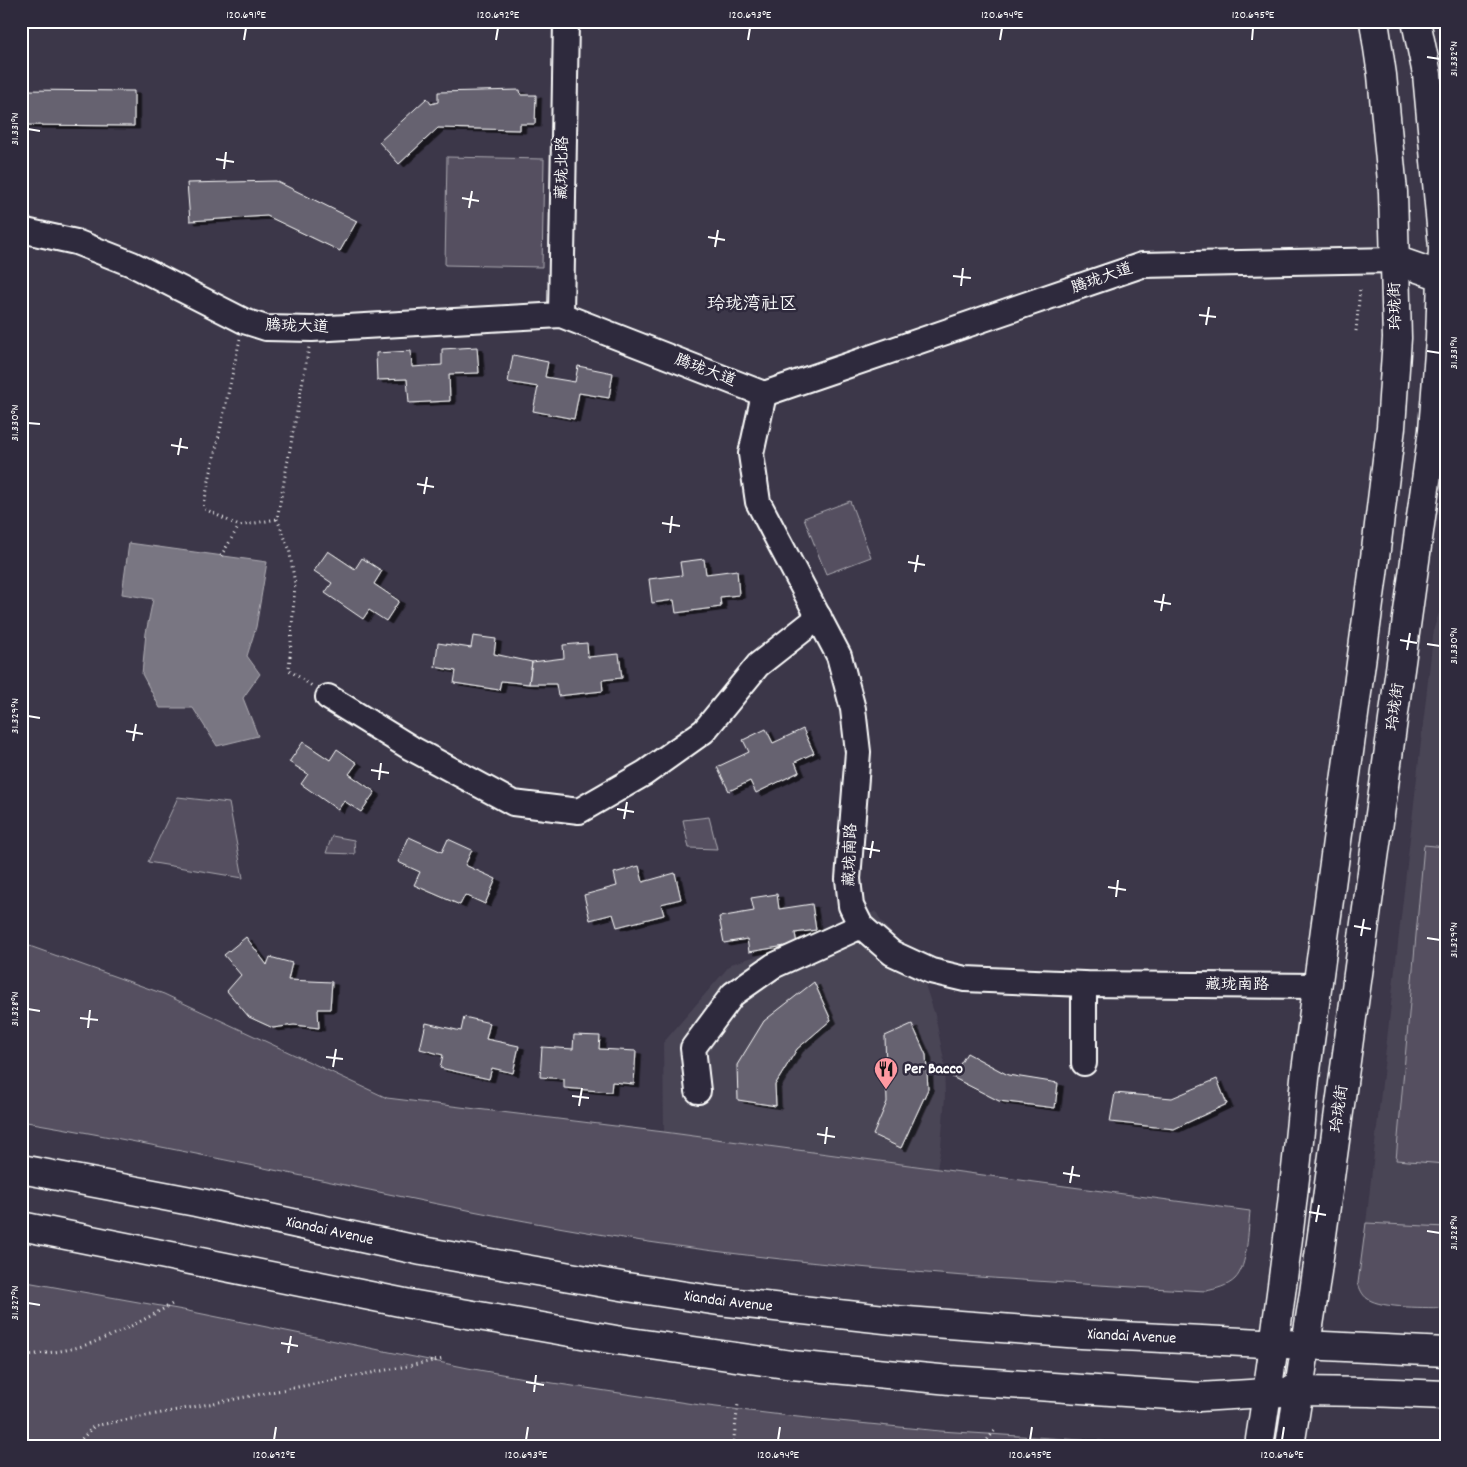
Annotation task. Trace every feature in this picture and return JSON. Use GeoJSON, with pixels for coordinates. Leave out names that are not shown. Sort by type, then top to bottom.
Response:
{"type":"FeatureCollection","features":[{"type":"Feature","properties":{"kind":"main road","name":"玲珑街"},"geometry":{"type":"LineString","coordinates":[[1258,1446],[1274,1344],[1298,1157],[1305,1078],[1372,584],[1391,427],[1397,338],[1396,260],[1393,192],[1382,75],[1374,21]]}},
{"type":"Feature","properties":{"kind":"main road","name":"玲珑街"},"geometry":{"type":"LineString","coordinates":[[1290,1446],[1307,1345],[1433,430],[1440,340],[1444,247],[1427,74],[1416,21]]}},
{"type":"Feature","properties":{"kind":"main road"},"geometry":{"type":"LineString","coordinates":[[1396,260],[1444,247]]}},
{"type":"Feature","properties":{"kind":"main road"},"geometry":{"type":"LineString","coordinates":[[1396,260],[1443,276]]}},
{"type":"Feature","properties":{"kind":"main road","name":"Xiandai Avenue"},"geometry":{"type":"LineString","coordinates":[[21,1169],[186,1200],[422,1251],[618,1286],[719,1301],[894,1320],[1081,1334],[1446,1352]]}},
{"type":"Feature","properties":{"kind":"main road"},"geometry":{"type":"LineString","coordinates":[[21,1226],[410,1304],[616,1340],[792,1365],[950,1380],[1199,1397],[1299,1392],[1369,1392],[1446,1396]]}},
{"type":"Feature","properties":{"kind":"street","name":"藏珑北路"},"geometry":{"type":"LineString","coordinates":[[561,315],[566,21]]}},
{"type":"Feature","properties":{"kind":"street","name":"腾珑大道"},"geometry":{"type":"LineString","coordinates":[[21,230],[76,242],[132,264],[244,321],[266,328],[312,329],[561,315],[764,394],[1142,265],[1396,260]]}},
{"type":"Feature","properties":{"kind":"street","name":"藏珑南路"},"geometry":{"type":"LineString","coordinates":[[764,394],[751,454],[758,502],[839,656],[853,709],[858,752],[848,879],[851,906],[861,926],[892,953],[931,971],[965,979],[1084,984],[1317,986]]}},
{"type":"Feature","properties":{"kind":"street"},"geometry":{"type":"LineString","coordinates":[[328,697],[412,748],[513,803],[579,810],[645,773],[704,732],[758,665],[819,617]]}},
{"type":"Feature","properties":{"kind":"street"},"geometry":{"type":"LineString","coordinates":[[698,1091],[693,1048],[733,994],[773,966],[861,926]]}},
{"type":"Feature","properties":{"kind":"street"},"geometry":{"type":"LineString","coordinates":[[1084,984],[1084,1064]]}},
{"type":"Feature","properties":{"kind":"path"},"geometry":{"type":"LineString","coordinates":[[1356,331],[1360,289]]}},
{"type":"Feature","properties":{"kind":"path"},"geometry":{"type":"LineString","coordinates":[[244,321],[203,508],[239,526],[277,520]]}},
{"type":"Feature","properties":{"kind":"path"},"geometry":{"type":"LineString","coordinates":[[312,329],[277,520],[289,548],[295,584],[289,670],[328,697]]}},
{"type":"Feature","properties":{"kind":"path"},"geometry":{"type":"LineString","coordinates":[[221,556],[239,526]]}},
{"type":"Feature","properties":{"kind":"path"},"geometry":{"type":"LineString","coordinates":[[21,1355],[44,1354],[96,1342],[146,1319],[174,1303]]}},
{"type":"Feature","properties":{"kind":"path"},"geometry":{"type":"LineString","coordinates":[[75,1446],[94,1426],[444,1359]]}},
{"type":"Feature","properties":{"kind":"path"},"geometry":{"type":"LineString","coordinates":[[733,1446],[738,1404]]}},
{"type":"Feature","properties":{"kind":"path"},"geometry":{"type":"LineString","coordinates":[[980,1446],[985,1443],[995,1430]]}},
{"type":"Feature","properties":{"kind":"path"},"geometry":{"type":"LineString","coordinates":[[170,1446],[212,1444],[222,1446]]}},
{"type":"Feature","properties":{"kind":"shaded area"},"geometry":{"type":"Polygon","coordinates":[[[447,157],[544,159],[542,267],[445,265],[447,157]]]}},
{"type":"Feature","properties":{"kind":"shaded area"},"geometry":{"type":"Polygon","coordinates":[[[850,501],[871,557],[826,574],[804,518],[850,501]]]}},
{"type":"Feature","properties":{"kind":"shaded area"},"geometry":{"type":"Polygon","coordinates":[[[129,543],[267,562],[256,627],[247,656],[260,674],[243,698],[258,736],[217,746],[193,708],[160,708],[142,674],[146,633],[153,599],[122,594],[129,543]]]}},
{"type":"Feature","properties":{"kind":"shaded area"},"geometry":{"type":"Polygon","coordinates":[[[1446,592],[1446,1227],[1366,1223],[1434,628],[1446,592]]]}},
{"type":"Feature","properties":{"kind":"shaded area"},"geometry":{"type":"Polygon","coordinates":[[[178,797],[229,803],[243,878],[148,862],[178,797]]]}},
{"type":"Feature","properties":{"kind":"shaded area"},"geometry":{"type":"Polygon","coordinates":[[[709,817],[717,849],[689,848],[683,820],[709,817]]]}},
{"type":"Feature","properties":{"kind":"shaded area"},"geometry":{"type":"Polygon","coordinates":[[[332,836],[354,840],[355,854],[326,853],[332,836]]]}},
{"type":"Feature","properties":{"kind":"shaded area"},"geometry":{"type":"Polygon","coordinates":[[[1424,845],[1446,847],[1445,1164],[1396,1160],[1424,845]]]}},
{"type":"Feature","properties":{"kind":"shaded area"},"geometry":{"type":"Polygon","coordinates":[[[876,911],[881,921],[919,966],[935,1015],[944,1060],[945,1097],[941,1147],[937,1169],[664,1132],[663,1043],[731,964],[826,934],[876,911]]]}},
{"type":"Feature","properties":{"kind":"shaded area"},"geometry":{"type":"Polygon","coordinates":[[[21,943],[164,994],[387,1098],[664,1132],[1250,1211],[1243,1266],[1235,1279],[1218,1288],[1206,1291],[924,1273],[712,1251],[486,1214],[177,1150],[21,1121],[21,943]]]}},
{"type":"Feature","properties":{"kind":"shaded area"},"geometry":{"type":"Polygon","coordinates":[[[1366,1223],[1446,1227],[1446,1308],[1405,1307],[1384,1304],[1364,1296],[1358,1283],[1366,1223]]]}},
{"type":"Feature","properties":{"kind":"shaded area"},"geometry":{"type":"Polygon","coordinates":[[[21,1281],[183,1310],[468,1368],[546,1382],[700,1405],[940,1431],[1176,1446],[21,1446],[21,1281]]]}},
{"type":"Feature","properties":{"kind":"building"},"geometry":{"type":"Polygon","coordinates":[[[21,90],[134,91],[134,126],[21,125],[21,90]]]}},
{"type":"Feature","properties":{"kind":"building"},"geometry":{"type":"Polygon","coordinates":[[[520,90],[521,95],[536,95],[535,124],[520,124],[520,130],[438,128],[399,164],[379,142],[427,98],[431,104],[438,102],[438,92],[520,90]]]}},
{"type":"Feature","properties":{"kind":"building"},"geometry":{"type":"Polygon","coordinates":[[[276,181],[357,221],[340,251],[267,216],[190,221],[187,183],[276,181]]]}},
{"type":"Feature","properties":{"kind":"building"},"geometry":{"type":"Polygon","coordinates":[[[477,347],[479,373],[449,374],[450,401],[409,403],[407,379],[377,380],[376,353],[411,351],[412,367],[442,365],[442,349],[477,347]]]}},
{"type":"Feature","properties":{"kind":"building"},"geometry":{"type":"Polygon","coordinates":[[[513,355],[548,362],[545,377],[575,382],[578,366],[613,373],[609,398],[579,393],[574,419],[533,411],[538,387],[508,382],[513,355]]]}},
{"type":"Feature","properties":{"kind":"building"},"geometry":{"type":"Polygon","coordinates":[[[328,551],[355,569],[362,558],[382,571],[374,584],[399,601],[386,621],[369,610],[363,619],[325,593],[332,583],[314,571],[328,551]]]}},
{"type":"Feature","properties":{"kind":"building"},"geometry":{"type":"Polygon","coordinates":[[[704,559],[706,574],[737,570],[739,595],[720,597],[721,607],[676,613],[674,600],[652,603],[649,579],[682,575],[680,562],[704,559]]]}},
{"type":"Feature","properties":{"kind":"building"},"geometry":{"type":"Polygon","coordinates":[[[473,636],[496,639],[494,654],[532,662],[529,684],[501,681],[499,690],[454,683],[456,671],[435,667],[438,643],[471,648],[473,636]]]}},
{"type":"Feature","properties":{"kind":"building"},"geometry":{"type":"Polygon","coordinates":[[[587,643],[588,657],[619,654],[622,678],[602,680],[603,691],[558,696],[556,684],[529,684],[532,662],[564,658],[563,645],[587,643]]]}},
{"type":"Feature","properties":{"kind":"building"},"geometry":{"type":"Polygon","coordinates":[[[766,729],[773,743],[803,729],[814,753],[795,762],[799,772],[756,793],[750,781],[729,791],[717,767],[749,752],[743,740],[766,729]]]}},
{"type":"Feature","properties":{"kind":"building"},"geometry":{"type":"Polygon","coordinates":[[[303,742],[330,760],[337,749],[357,763],[349,774],[375,792],[361,812],[344,801],[338,810],[301,784],[308,774],[289,762],[303,742]]]}},
{"type":"Feature","properties":{"kind":"building"},"geometry":{"type":"Polygon","coordinates":[[[409,837],[442,852],[448,839],[472,850],[465,865],[496,879],[485,904],[465,895],[460,905],[414,885],[420,872],[398,862],[409,837]]]}},
{"type":"Feature","properties":{"kind":"building"},"geometry":{"type":"Polygon","coordinates":[[[639,866],[643,882],[675,873],[681,899],[661,904],[664,915],[617,927],[613,914],[590,920],[584,895],[617,886],[614,873],[639,866]]]}},
{"type":"Feature","properties":{"kind":"building"},"geometry":{"type":"Polygon","coordinates":[[[777,894],[779,909],[812,904],[816,930],[795,933],[797,944],[749,952],[747,939],[724,943],[719,917],[754,911],[751,898],[777,894]]]}},
{"type":"Feature","properties":{"kind":"building"},"geometry":{"type":"Polygon","coordinates":[[[246,937],[267,965],[270,957],[292,963],[288,980],[332,982],[330,1009],[318,1009],[319,1028],[294,1025],[273,1028],[249,1017],[227,991],[241,975],[224,955],[246,937]]]}},
{"type":"Feature","properties":{"kind":"building"},"geometry":{"type":"Polygon","coordinates":[[[814,982],[831,1020],[797,1049],[775,1085],[776,1106],[738,1100],[737,1065],[764,1021],[814,982]]]}},
{"type":"Feature","properties":{"kind":"building"},"geometry":{"type":"Polygon","coordinates":[[[464,1017],[490,1023],[486,1039],[519,1046],[513,1073],[492,1068],[489,1079],[440,1068],[443,1055],[420,1049],[426,1023],[461,1031],[464,1017]]]}},
{"type":"Feature","properties":{"kind":"building"},"geometry":{"type":"Polygon","coordinates":[[[912,1024],[926,1055],[928,1089],[901,1148],[873,1135],[887,1102],[885,1036],[912,1024]]]}},
{"type":"Feature","properties":{"kind":"building"},"geometry":{"type":"Polygon","coordinates":[[[574,1035],[600,1036],[599,1049],[636,1051],[634,1084],[612,1082],[611,1092],[564,1088],[564,1079],[540,1077],[542,1047],[573,1049],[574,1035]]]}},
{"type":"Feature","properties":{"kind":"building"},"geometry":{"type":"Polygon","coordinates":[[[967,1053],[1008,1075],[1058,1083],[1055,1108],[999,1101],[952,1077],[967,1053]]]}},
{"type":"Feature","properties":{"kind":"building"},"geometry":{"type":"Polygon","coordinates":[[[1217,1079],[1227,1104],[1174,1129],[1110,1122],[1115,1093],[1172,1098],[1217,1079]]]}},
{"type":"Feature","properties":{"kind":"place","name":"Per Bacco"},"geometry":{"type":"Point","coordinates":[886,1090]}},
{"type":"Feature","properties":{"kind":"district","name":"玲珑湾社区"},"geometry":{"type":"Point","coordinates":[752,305]}}]}
